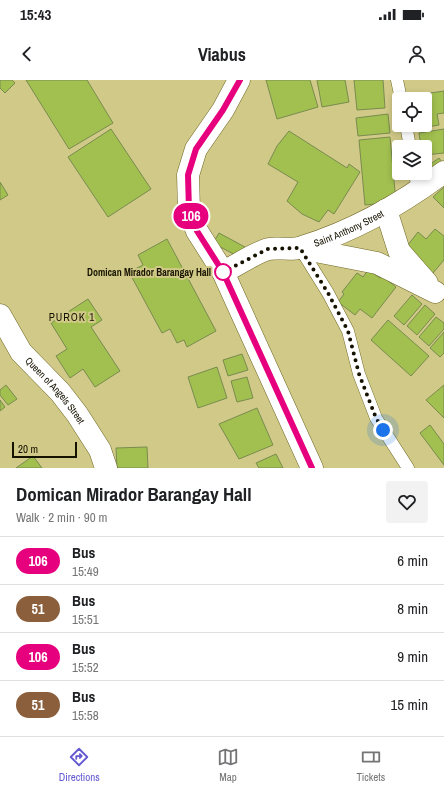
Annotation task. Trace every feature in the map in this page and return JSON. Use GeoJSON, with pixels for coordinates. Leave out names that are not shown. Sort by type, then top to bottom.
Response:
{"type":"FeatureCollection","features":[{"type":"Feature","properties":{"kind":"street"},"geometry":{"type":"LineString","coordinates":[[240,80],[223,110],[196,149],[188,175],[189,211],[197,231],[223,272],[312,468]]}},
{"type":"Feature","properties":{"kind":"street","name":"Saint Anthony Street"},"geometry":{"type":"LineString","coordinates":[[223,272],[268,249],[300,248],[341,234],[365,223],[386,210],[417,182],[444,172]]}},
{"type":"Feature","properties":{"kind":"street"},"geometry":{"type":"LineString","coordinates":[[386,210],[399,251],[440,295]]}},
{"type":"Feature","properties":{"kind":"street"},"geometry":{"type":"LineString","coordinates":[[300,248],[377,263],[440,295]]}},
{"type":"Feature","properties":{"kind":"street","name":"Queen of Angels Street"},"geometry":{"type":"LineString","coordinates":[[0,315],[21,352],[60,392],[77,414],[100,450],[106,468]]}},
{"type":"Feature","properties":{"kind":"lane"},"geometry":{"type":"LineString","coordinates":[[397,80],[400,92]]}},
{"type":"Feature","properties":{"kind":"lane"},"geometry":{"type":"LineString","coordinates":[[300,248],[328,293],[348,331],[359,374],[376,418],[408,468]]}},
{"type":"Feature","properties":{"kind":"building"},"geometry":{"type":"Polygon","coordinates":[[[0,80],[12,80],[15,83],[5,93],[0,88],[0,80]]]}},
{"type":"Feature","properties":{"kind":"building"},"geometry":{"type":"Polygon","coordinates":[[[26,80],[87,80],[113,123],[69,149],[26,80]]]}},
{"type":"Feature","properties":{"kind":"building"},"geometry":{"type":"Polygon","coordinates":[[[266,80],[310,80],[318,107],[277,119],[266,80]]]}},
{"type":"Feature","properties":{"kind":"building"},"geometry":{"type":"Polygon","coordinates":[[[317,80],[345,80],[349,102],[322,107],[317,80]]]}},
{"type":"Feature","properties":{"kind":"building"},"geometry":{"type":"Polygon","coordinates":[[[354,80],[383,80],[385,108],[357,110],[354,80]]]}},
{"type":"Feature","properties":{"kind":"building"},"geometry":{"type":"Polygon","coordinates":[[[444,91],[444,113],[437,114],[439,125],[432,126],[432,93],[444,91]]]}},
{"type":"Feature","properties":{"kind":"building"},"geometry":{"type":"Polygon","coordinates":[[[388,114],[390,133],[358,136],[356,118],[388,114]]]}},
{"type":"Feature","properties":{"kind":"building"},"geometry":{"type":"Polygon","coordinates":[[[111,129],[151,189],[108,217],[68,157],[111,129]]]}},
{"type":"Feature","properties":{"kind":"building"},"geometry":{"type":"Polygon","coordinates":[[[444,129],[444,153],[432,154],[432,140],[420,140],[419,133],[444,129]]]}},
{"type":"Feature","properties":{"kind":"building"},"geometry":{"type":"Polygon","coordinates":[[[289,131],[347,168],[349,164],[360,172],[334,214],[328,210],[319,222],[302,214],[287,201],[298,182],[268,164],[277,146],[289,131]]]}},
{"type":"Feature","properties":{"kind":"building"},"geometry":{"type":"Polygon","coordinates":[[[390,137],[392,180],[394,180],[396,202],[365,205],[359,140],[390,137]]]}},
{"type":"Feature","properties":{"kind":"building"},"geometry":{"type":"Polygon","coordinates":[[[439,158],[444,165],[432,177],[432,163],[439,158]]]}},
{"type":"Feature","properties":{"kind":"building"},"geometry":{"type":"Polygon","coordinates":[[[0,182],[8,195],[0,200],[0,182]]]}},
{"type":"Feature","properties":{"kind":"building"},"geometry":{"type":"Polygon","coordinates":[[[444,187],[444,208],[433,197],[444,187]]]}},
{"type":"Feature","properties":{"kind":"building"},"geometry":{"type":"Polygon","coordinates":[[[435,229],[444,236],[444,260],[433,273],[404,250],[418,232],[426,239],[435,229]]]}},
{"type":"Feature","properties":{"kind":"building"},"geometry":{"type":"Polygon","coordinates":[[[219,233],[245,247],[239,257],[213,243],[219,233]]]}},
{"type":"Feature","properties":{"kind":"building"},"geometry":{"type":"Polygon","coordinates":[[[167,239],[216,331],[187,347],[184,340],[177,343],[170,329],[162,333],[129,272],[143,265],[138,255],[167,239]]]}},
{"type":"Feature","properties":{"kind":"building"},"geometry":{"type":"Polygon","coordinates":[[[368,270],[380,278],[382,276],[396,287],[372,318],[360,309],[355,315],[338,302],[344,294],[342,292],[357,273],[363,277],[368,270]]]}},
{"type":"Feature","properties":{"kind":"building"},"geometry":{"type":"Polygon","coordinates":[[[412,295],[422,304],[404,325],[394,316],[412,295]]]}},
{"type":"Feature","properties":{"kind":"building"},"geometry":{"type":"Polygon","coordinates":[[[88,299],[102,320],[91,327],[120,371],[95,387],[83,369],[70,378],[56,356],[67,349],[51,323],[88,299]]]}},
{"type":"Feature","properties":{"kind":"building"},"geometry":{"type":"Polygon","coordinates":[[[425,305],[435,314],[417,335],[407,326],[425,305]]]}},
{"type":"Feature","properties":{"kind":"building"},"geometry":{"type":"Polygon","coordinates":[[[436,317],[444,323],[444,329],[429,346],[419,337],[436,317]]]}},
{"type":"Feature","properties":{"kind":"building"},"geometry":{"type":"Polygon","coordinates":[[[388,320],[429,356],[411,376],[371,340],[388,320]]]}},
{"type":"Feature","properties":{"kind":"building"},"geometry":{"type":"Polygon","coordinates":[[[444,332],[444,353],[440,357],[430,348],[444,332]]]}},
{"type":"Feature","properties":{"kind":"building"},"geometry":{"type":"Polygon","coordinates":[[[242,354],[248,370],[228,376],[223,360],[242,354]]]}},
{"type":"Feature","properties":{"kind":"building"},"geometry":{"type":"Polygon","coordinates":[[[217,367],[227,398],[198,408],[188,377],[217,367]]]}},
{"type":"Feature","properties":{"kind":"building"},"geometry":{"type":"Polygon","coordinates":[[[247,377],[253,398],[237,402],[231,381],[247,377]]]}},
{"type":"Feature","properties":{"kind":"building"},"geometry":{"type":"Polygon","coordinates":[[[6,385],[17,399],[8,405],[0,395],[0,390],[6,385]]]}},
{"type":"Feature","properties":{"kind":"building"},"geometry":{"type":"Polygon","coordinates":[[[444,385],[444,418],[426,400],[444,385]]]}},
{"type":"Feature","properties":{"kind":"building"},"geometry":{"type":"Polygon","coordinates":[[[0,400],[5,407],[0,411],[0,400]]]}},
{"type":"Feature","properties":{"kind":"building"},"geometry":{"type":"Polygon","coordinates":[[[257,408],[273,445],[239,459],[219,424],[257,408]]]}},
{"type":"Feature","properties":{"kind":"building"},"geometry":{"type":"Polygon","coordinates":[[[430,425],[444,444],[444,465],[420,433],[430,425]]]}},
{"type":"Feature","properties":{"kind":"building"},"geometry":{"type":"Polygon","coordinates":[[[147,447],[148,468],[117,468],[116,448],[147,447]]]}},
{"type":"Feature","properties":{"kind":"building"},"geometry":{"type":"Polygon","coordinates":[[[276,454],[283,468],[259,468],[256,463],[276,454]]]}},
{"type":"Feature","properties":{"kind":"building"},"geometry":{"type":"Polygon","coordinates":[[[33,456],[42,468],[16,468],[33,456]]]}},
{"type":"Feature","properties":{"kind":"bus line","name":"106"},"geometry":{"type":"LineString","coordinates":[[240,80],[223,110],[196,149],[188,175],[187,195],[189,211],[197,231],[223,272],[312,468]]}},
{"type":"Feature","properties":{"kind":"place","name":"Domican Mirador Barangay Hall"},"geometry":{"type":"Point","coordinates":[223,272]}},
{"type":"Feature","properties":{"kind":"district","name":"PUROK 1"},"geometry":{"type":"Point","coordinates":[72,317]}},
{"type":"Feature","properties":{"kind":"route"},"geometry":{"type":"LineString","coordinates":[[223,272],[268,249],[300,248],[328,293],[348,331],[359,374],[376,418],[383,430]]}}]}
